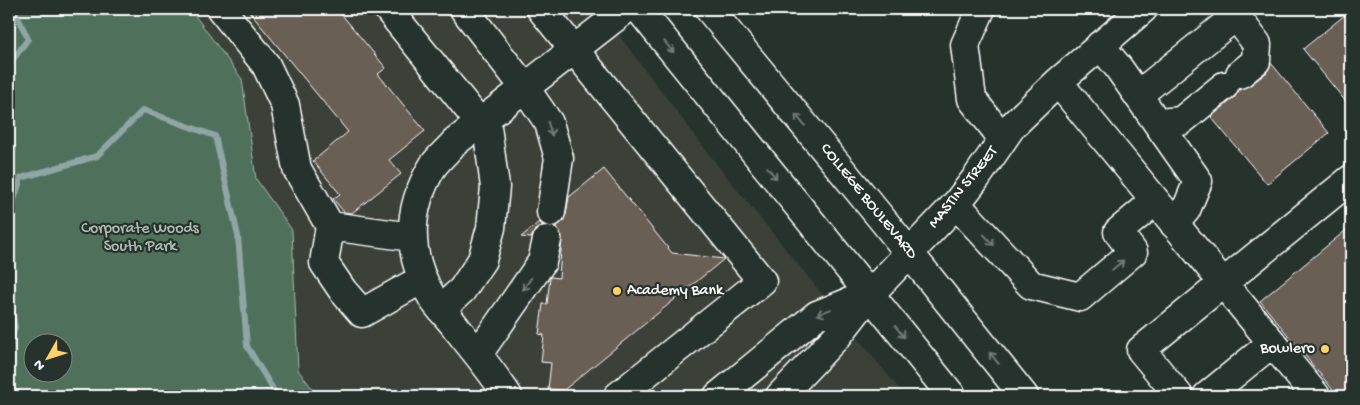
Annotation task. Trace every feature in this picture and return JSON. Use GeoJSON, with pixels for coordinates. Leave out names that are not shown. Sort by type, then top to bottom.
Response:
{"type":"FeatureCollection","features":[{"type":"Feature","properties":{"kind":"main road"},"geometry":{"type":"LineString","coordinates":[[221,9],[266,64],[285,105],[297,169],[330,226],[324,263],[343,291],[362,313],[422,279]]}},
{"type":"Feature","properties":{"kind":"main road"},"geometry":{"type":"LineString","coordinates":[[388,9],[483,121],[495,187],[491,228],[482,260],[462,290],[441,309]]}},
{"type":"Feature","properties":{"kind":"main road"},"geometry":{"type":"LineString","coordinates":[[464,9],[525,88],[549,123],[559,158],[551,212]]}},
{"type":"Feature","properties":{"kind":"main road"},"geometry":{"type":"LineString","coordinates":[[541,9],[762,281],[618,396]]}},
{"type":"Feature","properties":{"kind":"main road"},"geometry":{"type":"LineString","coordinates":[[508,396],[478,354],[441,309],[422,279],[415,258],[412,237],[413,215],[422,188],[434,164],[454,144],[626,9]]}},
{"type":"Feature","properties":{"kind":"main road"},"geometry":{"type":"LineString","coordinates":[[639,9],[952,396]]}},
{"type":"Feature","properties":{"kind":"main road","name":"COLLEGE BOULEVARD"},"geometry":{"type":"LineString","coordinates":[[709,9],[909,252],[1024,396]]}},
{"type":"Feature","properties":{"kind":"main road"},"geometry":{"type":"LineString","coordinates":[[981,9],[965,45],[972,99],[1004,139]]}},
{"type":"Feature","properties":{"kind":"main road","name":"MASTIN STREET"},"geometry":{"type":"LineString","coordinates":[[780,396],[839,334],[870,294],[956,204],[1012,126],[1058,82],[1143,9]]}},
{"type":"Feature","properties":{"kind":"main road"},"geometry":{"type":"LineString","coordinates":[[1138,95],[1233,12],[1257,44],[1256,62],[1181,121],[1158,123]]}},
{"type":"Feature","properties":{"kind":"main road"},"geometry":{"type":"LineString","coordinates":[[1100,45],[1138,95],[1198,181],[1186,210],[1174,224]]}},
{"type":"Feature","properties":{"kind":"main road"},"geometry":{"type":"LineString","coordinates":[[1058,82],[1272,343],[1311,395]]}},
{"type":"Feature","properties":{"kind":"main road"},"geometry":{"type":"LineString","coordinates":[[1178,396],[1141,350],[1351,179]]}},
{"type":"Feature","properties":{"kind":"main road"},"geometry":{"type":"LineString","coordinates":[[956,204],[1031,285],[1080,297],[1133,252],[1118,232],[1155,201]]}},
{"type":"Feature","properties":{"kind":"main road"},"geometry":{"type":"LineString","coordinates":[[330,226],[412,237]]}},
{"type":"Feature","properties":{"kind":"main road"},"geometry":{"type":"LineString","coordinates":[[478,354],[542,262],[547,240]]}},
{"type":"Feature","properties":{"kind":"main road","name":"MASTIN STREET"},"geometry":{"type":"LineString","coordinates":[[718,396],[817,315],[870,294]]}},
{"type":"Feature","properties":{"kind":"main road"},"geometry":{"type":"LineString","coordinates":[[1207,396],[1272,343]]}},
{"type":"Feature","properties":{"kind":"shaded area"},"geometry":{"type":"Polygon","coordinates":[[[9,9],[599,9],[718,166],[905,396],[9,396],[9,9]]]}},
{"type":"Feature","properties":{"kind":"green space","name":"Corporate Woods South Park"},"geometry":{"type":"Polygon","coordinates":[[[9,9],[190,9],[242,79],[256,179],[292,230],[298,370],[318,396],[9,396],[9,9]]]}},
{"type":"Feature","properties":{"kind":"building"},"geometry":{"type":"Polygon","coordinates":[[[247,9],[337,9],[386,68],[378,74],[425,131],[389,160],[401,174],[352,213],[344,212],[333,199],[340,194],[313,161],[348,132],[247,9]]]}},
{"type":"Feature","properties":{"kind":"building"},"geometry":{"type":"Polygon","coordinates":[[[1351,10],[1351,108],[1303,49],[1351,10]]]}},
{"type":"Feature","properties":{"kind":"building"},"geometry":{"type":"Polygon","coordinates":[[[1271,63],[1329,133],[1267,184],[1211,117],[1234,98],[1240,89],[1249,86],[1266,73],[1271,63]]]}},
{"type":"Feature","properties":{"kind":"building","name":"Academy Bank"},"geometry":{"type":"Polygon","coordinates":[[[604,169],[672,253],[724,259],[564,390],[548,389],[551,363],[541,362],[544,335],[539,334],[543,304],[547,304],[550,278],[559,278],[562,236],[555,227],[563,221],[569,197],[604,169]]]}},
{"type":"Feature","properties":{"kind":"building"},"geometry":{"type":"Polygon","coordinates":[[[539,222],[543,225],[535,230],[531,238],[521,237],[539,222]]]}},
{"type":"Feature","properties":{"kind":"building","name":"Bowlero"},"geometry":{"type":"Polygon","coordinates":[[[1351,226],[1351,396],[1338,396],[1260,301],[1351,226]]]}},
{"type":"Feature","properties":{"kind":"waterway"},"geometry":{"type":"LineString","coordinates":[[9,65],[28,39],[14,9]]}},
{"type":"Feature","properties":{"kind":"waterway"},"geometry":{"type":"LineString","coordinates":[[9,215],[21,178],[97,156],[143,110],[215,136],[238,236],[247,346],[277,396]]}},
{"type":"Feature","properties":{"kind":"waterway"},"geometry":{"type":"LineString","coordinates":[[9,298],[15,327],[9,347]]}},
{"type":"Feature","properties":{"kind":"place","name":"Academy Bank"},"geometry":{"type":"Point","coordinates":[617,291]}},
{"type":"Feature","properties":{"kind":"place","name":"Bowlero"},"geometry":{"type":"Point","coordinates":[1325,349]}}]}
